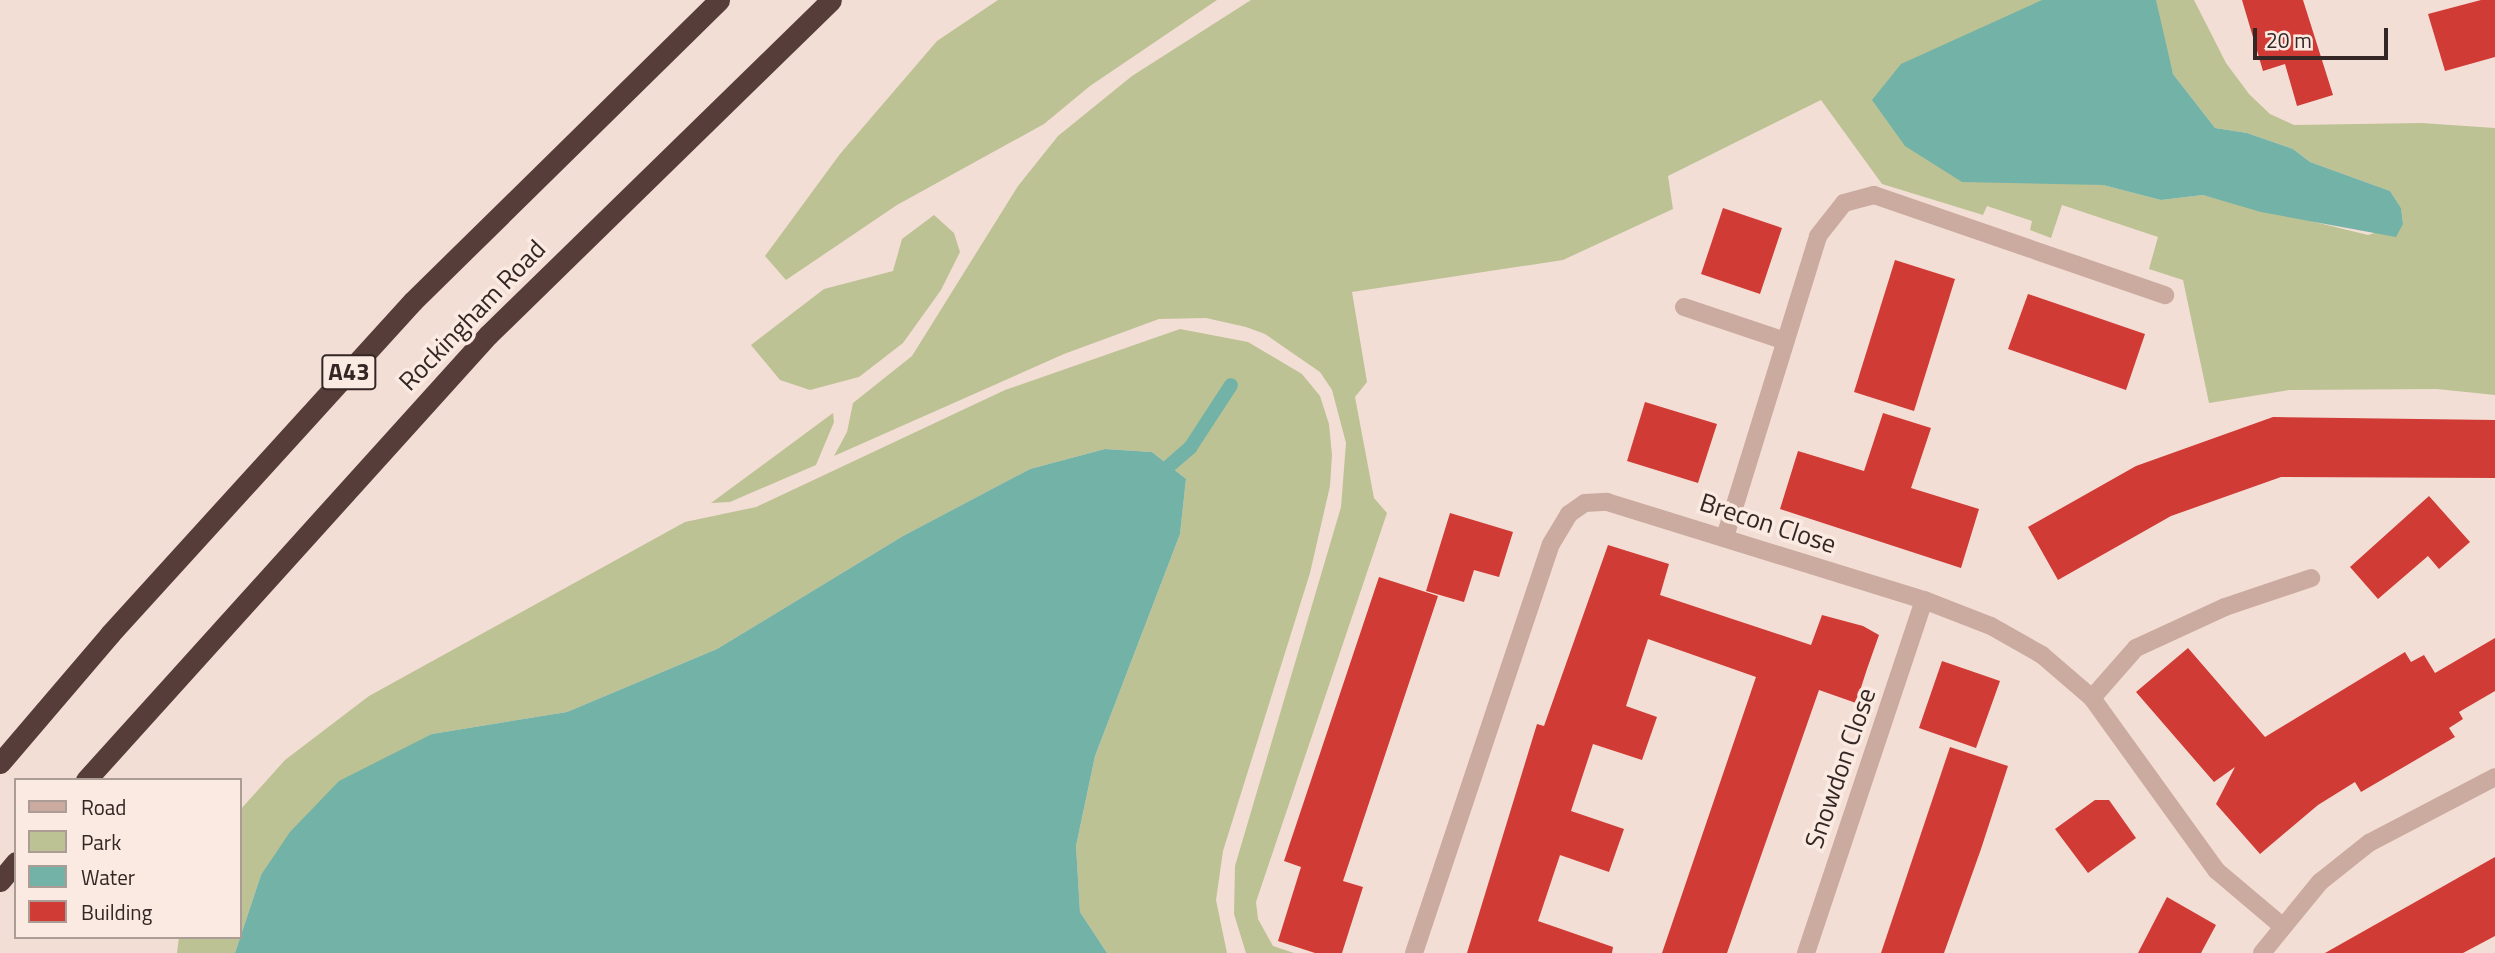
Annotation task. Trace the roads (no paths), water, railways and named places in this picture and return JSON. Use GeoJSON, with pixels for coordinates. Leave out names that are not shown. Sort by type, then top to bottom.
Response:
{"type":"FeatureCollection","features":[{"type":"Feature","properties":{"kind":"highway","name":"Rockingham Road"},"geometry":{"type":"LineString","coordinates":[[0,763],[110,634],[414,301],[719,0]]}},
{"type":"Feature","properties":{"kind":"highway","name":"Rockingham Road"},"geometry":{"type":"LineString","coordinates":[[88,778],[488,335],[831,0]]}},
{"type":"Feature","properties":{"kind":"highway"},"geometry":{"type":"LineString","coordinates":[[0,881],[14,864]]}},
{"type":"Feature","properties":{"kind":"street"},"geometry":{"type":"LineString","coordinates":[[1725,537],[1818,236],[1844,203],[1874,195],[2165,295]]}},
{"type":"Feature","properties":{"kind":"street"},"geometry":{"type":"LineString","coordinates":[[1684,307],[1785,341]]}},
{"type":"Feature","properties":{"kind":"street","name":"Brecon Close"},"geometry":{"type":"LineString","coordinates":[[1414,953],[1551,544],[1569,514],[1585,503],[1606,502],[1924,600],[1991,626],[2042,655],[2092,698],[2217,871],[2282,926]]}},
{"type":"Feature","properties":{"kind":"street"},"geometry":{"type":"LineString","coordinates":[[2092,698],[2136,648],[2225,607],[2311,578]]}},
{"type":"Feature","properties":{"kind":"street","name":"Snowdon Close"},"geometry":{"type":"LineString","coordinates":[[1806,953],[1924,600]]}},
{"type":"Feature","properties":{"kind":"street"},"geometry":{"type":"LineString","coordinates":[[2262,953],[2320,882],[2369,844],[2495,777]]}},
{"type":"Feature","properties":{"kind":"water"},"geometry":{"type":"Polygon","coordinates":[[[2042,0],[2156,0],[2173,74],[2215,128],[2247,133],[2293,149],[2310,162],[2390,191],[2401,208],[2403,224],[2396,237],[2261,212],[2203,195],[2161,200],[2103,185],[1962,182],[1905,146],[1872,100],[1901,64],[2042,0]]]}},
{"type":"Feature","properties":{"kind":"water"},"geometry":{"type":"Polygon","coordinates":[[[1105,449],[1152,452],[1186,479],[1180,534],[1095,756],[1076,846],[1080,912],[1107,953],[235,953],[242,939],[261,875],[290,832],[339,781],[432,734],[567,712],[717,649],[903,536],[1030,469],[1105,449]]]}},
{"type":"Feature","properties":{"kind":"waterway"},"geometry":{"type":"LineString","coordinates":[[1169,466],[1190,448],[1231,385]]}}]}
